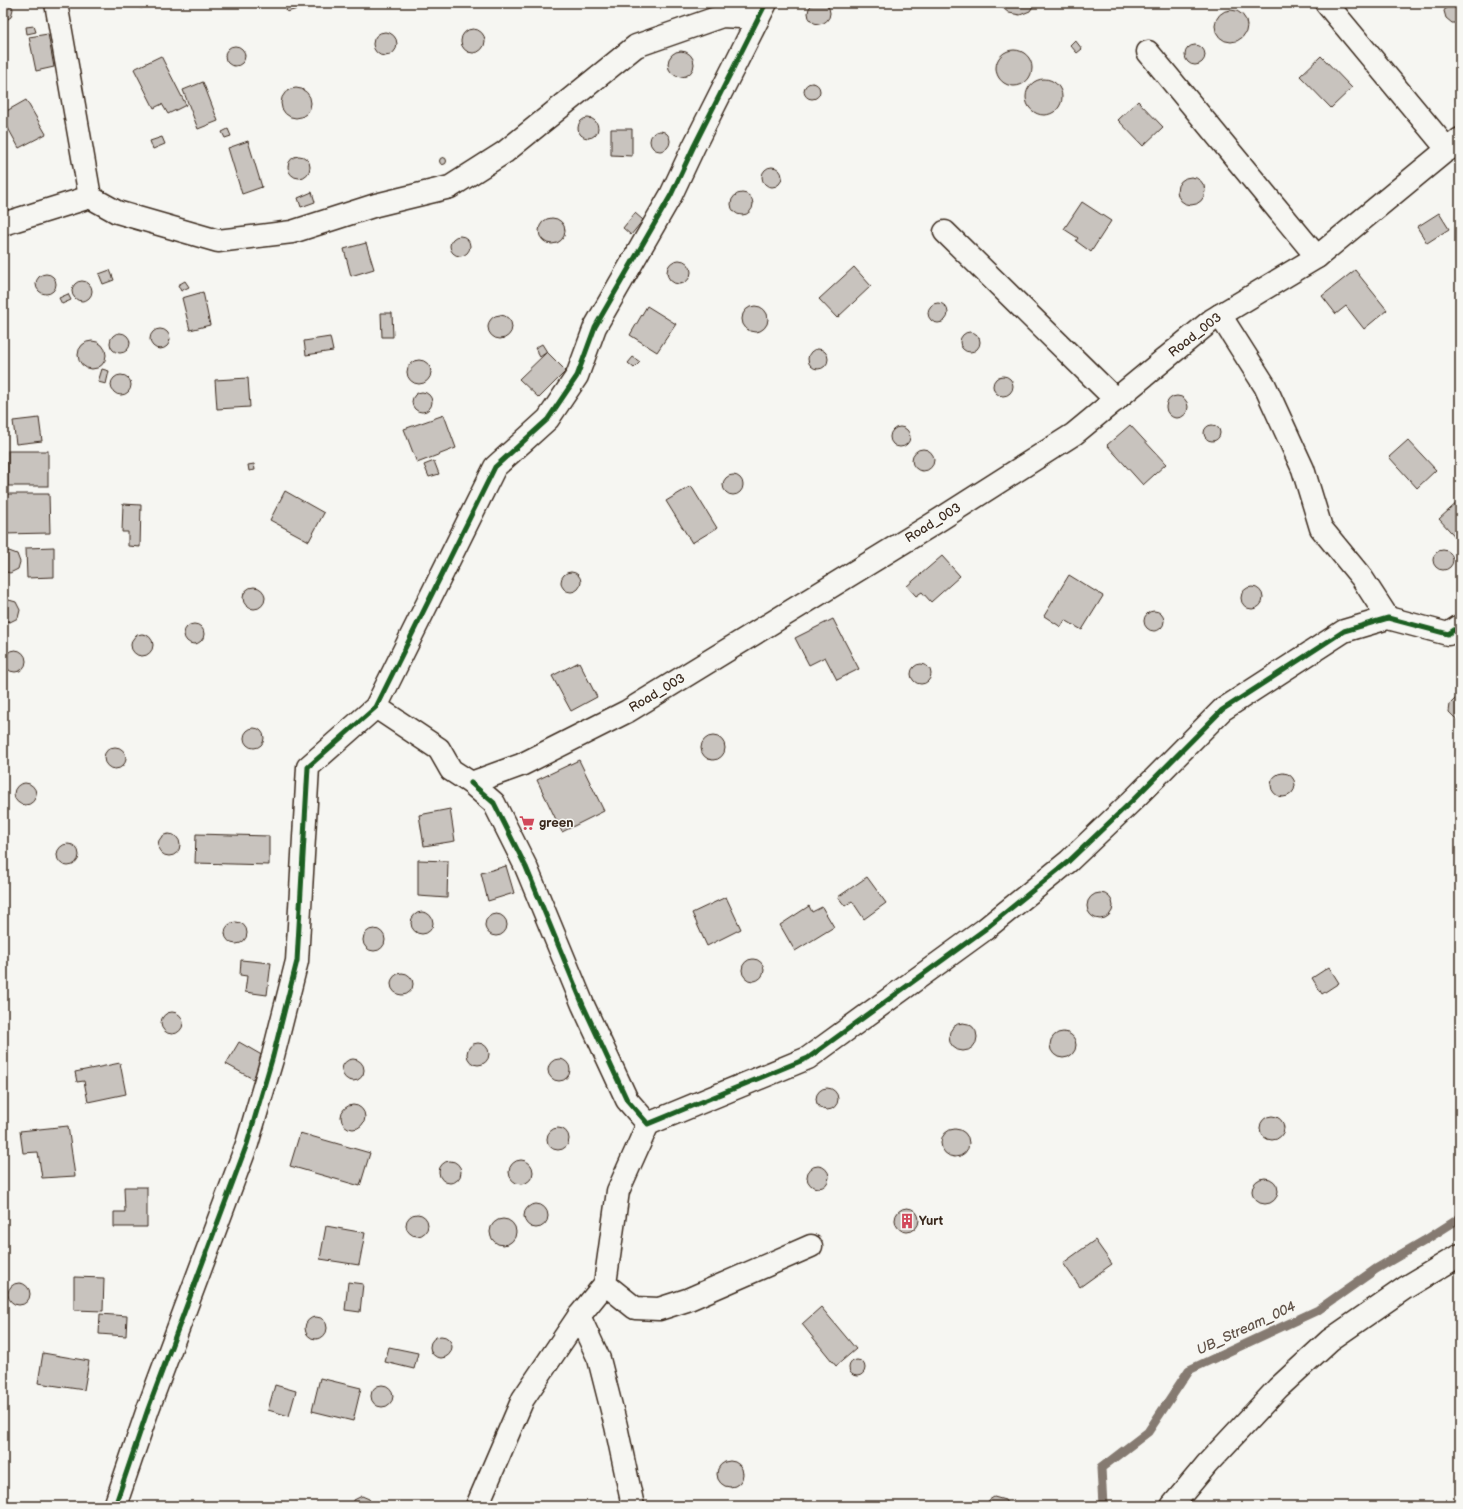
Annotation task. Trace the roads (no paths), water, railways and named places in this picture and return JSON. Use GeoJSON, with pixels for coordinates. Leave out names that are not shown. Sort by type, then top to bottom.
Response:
{"type":"FeatureCollection","features":[{"type":"Feature","properties":{"kind":"street"},"geometry":{"type":"LineString","coordinates":[[56,3],[90,197]]}},
{"type":"Feature","properties":{"kind":"street"},"geometry":{"type":"LineString","coordinates":[[1326,3],[1454,144]]}},
{"type":"Feature","properties":{"kind":"street"},"geometry":{"type":"LineString","coordinates":[[3,224],[90,197],[117,212],[218,241],[292,232],[376,205],[450,187],[505,152],[636,46],[722,16],[762,10]]}},
{"type":"Feature","properties":{"kind":"street"},"geometry":{"type":"LineString","coordinates":[[115,1506],[151,1402],[248,1144],[273,1056],[297,961],[308,767],[376,707],[494,467],[548,419],[577,376],[595,327],[671,194],[762,10]]}},
{"type":"Feature","properties":{"kind":"street"},"geometry":{"type":"LineString","coordinates":[[1148,52],[1317,257]]}},
{"type":"Feature","properties":{"kind":"street","name":"Road_003"},"geometry":{"type":"LineString","coordinates":[[472,783],[521,765],[628,711],[928,527],[1074,434],[1212,320],[1317,257],[1454,144]]}},
{"type":"Feature","properties":{"kind":"street"},"geometry":{"type":"LineString","coordinates":[[945,232],[1116,400]]}},
{"type":"Feature","properties":{"kind":"street"},"geometry":{"type":"LineString","coordinates":[[1220,315],[1265,386],[1303,469],[1321,528],[1362,578],[1388,618]]}},
{"type":"Feature","properties":{"kind":"street"},"geometry":{"type":"LineString","coordinates":[[477,1506],[523,1399],[579,1316],[605,1284],[618,1191],[648,1124],[808,1058],[984,930],[1069,861],[1139,794],[1222,710],[1344,631],[1388,618],[1448,634],[1460,626]]}},
{"type":"Feature","properties":{"kind":"street"},"geometry":{"type":"LineString","coordinates":[[376,707],[439,749],[451,770],[472,783],[494,803],[526,867],[583,1005],[627,1100],[648,1124]]}},
{"type":"Feature","properties":{"kind":"street"},"geometry":{"type":"LineString","coordinates":[[605,1284],[636,1308],[659,1309],[687,1300],[811,1246]]}},
{"type":"Feature","properties":{"kind":"street"},"geometry":{"type":"LineString","coordinates":[[1172,1506],[1208,1464],[1278,1388],[1330,1340],[1405,1288],[1460,1255]]}},
{"type":"Feature","properties":{"kind":"street"},"geometry":{"type":"LineString","coordinates":[[579,1316],[599,1358],[616,1426],[633,1506]]}},
{"type":"Feature","properties":{"kind":"waterway","name":"UB_Stream_004"},"geometry":{"type":"LineString","coordinates":[[1103,1506],[1101,1468],[1148,1432],[1189,1370],[1318,1310],[1376,1269],[1460,1218]]}},
{"type":"Feature","properties":{"kind":"place","name":"green"},"geometry":{"type":"Point","coordinates":[527,823]}},
{"type":"Feature","properties":{"kind":"place","name":"Yurt"},"geometry":{"type":"Point","coordinates":[907,1221]}}]}
